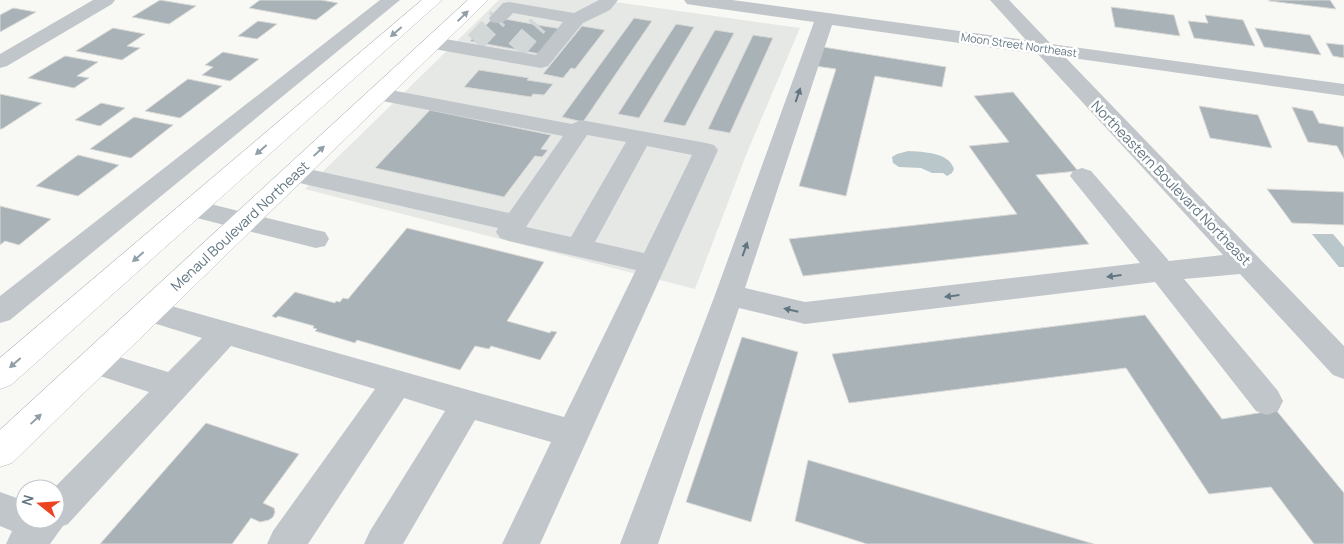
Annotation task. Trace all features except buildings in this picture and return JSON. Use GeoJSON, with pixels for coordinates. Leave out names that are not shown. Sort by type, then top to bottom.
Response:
{"type":"FeatureCollection","features":[{"type":"Feature","properties":{"kind":"main road"},"geometry":{"type":"LineString","coordinates":[[0,376],[433,0]]}},
{"type":"Feature","properties":{"kind":"main road","name":"Menaul Boulevard Northeast"},"geometry":{"type":"LineString","coordinates":[[0,452],[480,0]]}},
{"type":"Feature","properties":{"kind":"street"},"geometry":{"type":"LineString","coordinates":[[0,62],[106,0]]}},
{"type":"Feature","properties":{"kind":"street"},"geometry":{"type":"LineString","coordinates":[[0,312],[391,0]]}},
{"type":"Feature","properties":{"kind":"street"},"geometry":{"type":"LineString","coordinates":[[434,43],[480,47],[513,53],[541,62],[576,19],[604,6],[609,0]]}},
{"type":"Feature","properties":{"kind":"street","name":"Moon Street Northeast"},"geometry":{"type":"LineString","coordinates":[[693,0],[1344,90]]}},
{"type":"Feature","properties":{"kind":"street","name":"Northeastern Boulevard Northeast"},"geometry":{"type":"LineString","coordinates":[[999,0],[1344,366]]}},
{"type":"Feature","properties":{"kind":"street"},"geometry":{"type":"LineString","coordinates":[[529,14],[576,19]]}},
{"type":"Feature","properties":{"kind":"street"},"geometry":{"type":"LineString","coordinates":[[642,543],[825,18]]}},
{"type":"Feature","properties":{"kind":"street"},"geometry":{"type":"LineString","coordinates":[[380,94],[578,132]]}},
{"type":"Feature","properties":{"kind":"street"},"geometry":{"type":"LineString","coordinates":[[520,544],[706,150],[581,127],[509,232],[651,264]]}},
{"type":"Feature","properties":{"kind":"street"},"geometry":{"type":"LineString","coordinates":[[578,248],[640,138]]}},
{"type":"Feature","properties":{"kind":"street"},"geometry":{"type":"LineString","coordinates":[[295,174],[515,223]]}},
{"type":"Feature","properties":{"kind":"street"},"geometry":{"type":"LineString","coordinates":[[1082,176],[1267,401]]}},
{"type":"Feature","properties":{"kind":"street"},"geometry":{"type":"LineString","coordinates":[[156,188],[244,222],[316,239]]}},
{"type":"Feature","properties":{"kind":"street"},"geometry":{"type":"LineString","coordinates":[[729,295],[806,313],[1246,262]]}},
{"type":"Feature","properties":{"kind":"street"},"geometry":{"type":"LineString","coordinates":[[150,311],[572,434]]}},
{"type":"Feature","properties":{"kind":"street"},"geometry":{"type":"LineString","coordinates":[[65,495],[174,387],[225,333]]}},
{"type":"Feature","properties":{"kind":"street"},"geometry":{"type":"LineString","coordinates":[[96,362],[174,387]]}},
{"type":"Feature","properties":{"kind":"street"},"geometry":{"type":"LineString","coordinates":[[286,544],[397,383]]}},
{"type":"Feature","properties":{"kind":"street"},"geometry":{"type":"LineString","coordinates":[[384,544],[467,404]]}},
{"type":"Feature","properties":{"kind":"street"},"geometry":{"type":"LineString","coordinates":[[0,509],[15,515]]}},
{"type":"Feature","properties":{"kind":"shaded area"},"geometry":{"type":"Polygon","coordinates":[[[499,0],[601,0],[800,28],[748,150],[695,289],[305,189],[499,0]]]}},
{"type":"Feature","properties":{"kind":"shaded area"},"geometry":{"type":"Polygon","coordinates":[[[908,151],[941,156],[951,163],[954,169],[947,176],[943,173],[932,173],[921,168],[899,167],[893,163],[892,157],[908,151]]]}},
{"type":"Feature","properties":{"kind":"shaded area"},"geometry":{"type":"Polygon","coordinates":[[[1312,234],[1333,234],[1344,247],[1344,267],[1339,267],[1312,234]]]}},
{"type":"Feature","properties":{"kind":"tunnel"},"geometry":{"type":"LineString","coordinates":[[475,42],[498,18]]}},
{"type":"Feature","properties":{"kind":"tunnel"},"geometry":{"type":"LineString","coordinates":[[516,50],[538,25]]}}]}
